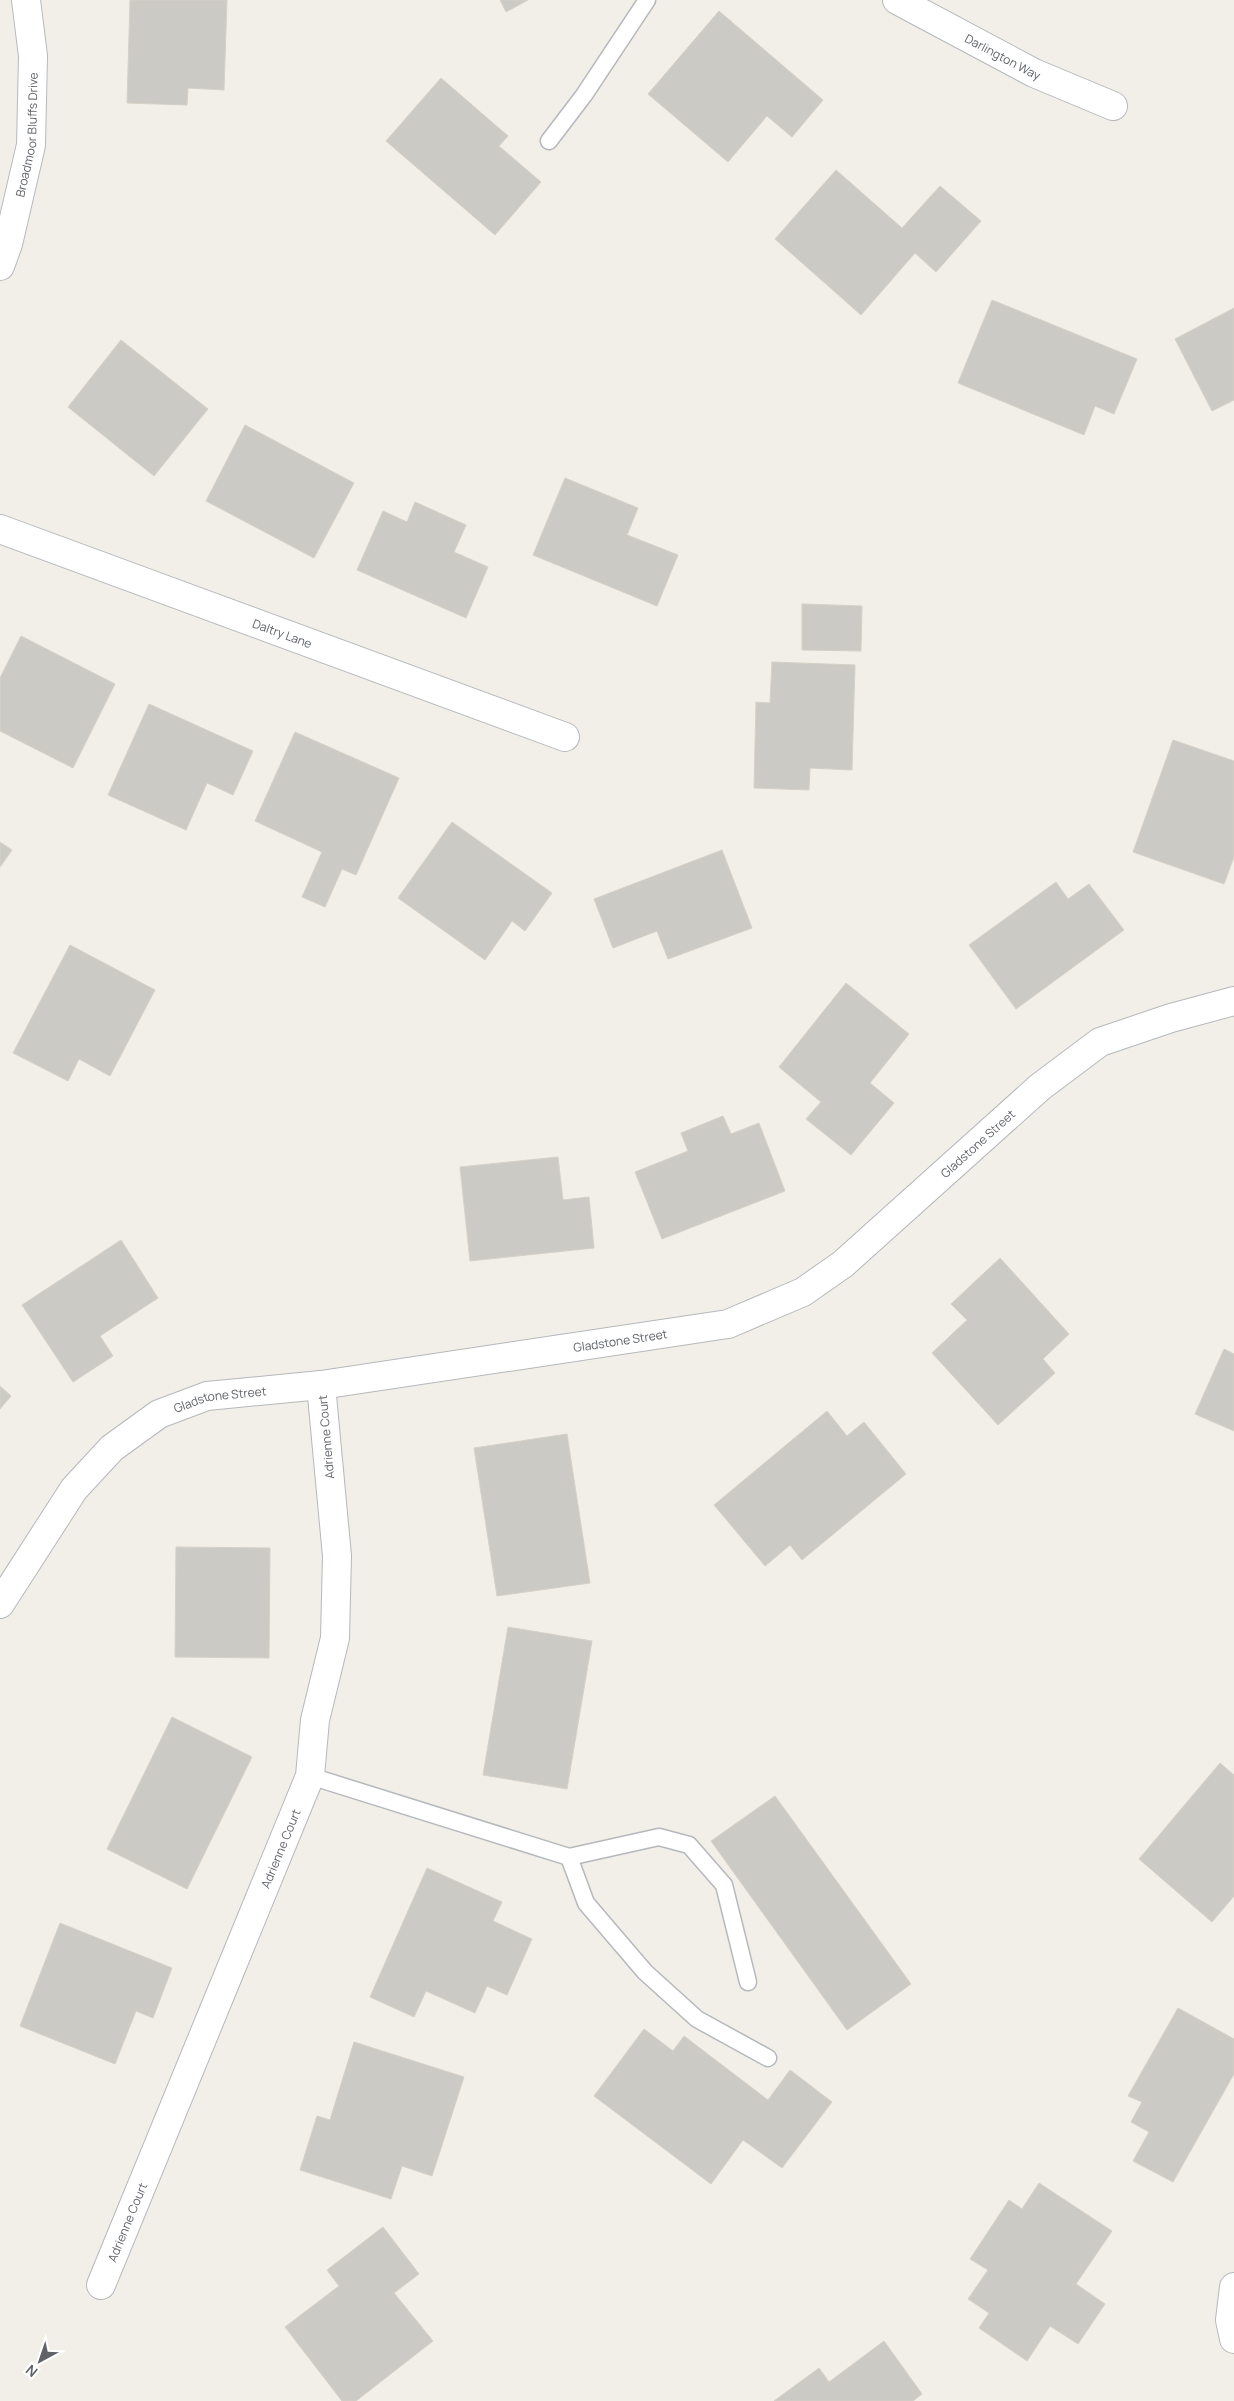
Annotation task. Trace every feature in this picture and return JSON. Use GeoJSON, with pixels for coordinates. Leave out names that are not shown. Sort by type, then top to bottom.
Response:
{"type":"FeatureCollection","features":[{"type":"Feature","properties":{"kind":"street","name":"Broadmoor Bluffs Drive"},"geometry":{"type":"LineString","coordinates":[[0,266],[8,244],[31,145],[33,56],[26,0]]}},
{"type":"Feature","properties":{"kind":"street","name":"Darlington Way"},"geometry":{"type":"LineString","coordinates":[[897,0],[1034,73],[1113,106]]}},
{"type":"Feature","properties":{"kind":"street","name":"Daltry Lane"},"geometry":{"type":"LineString","coordinates":[[0,529],[565,737]]}},
{"type":"Feature","properties":{"kind":"street","name":"Gladstone Street"},"geometry":{"type":"LineString","coordinates":[[0,1604],[74,1489],[112,1448],[159,1414],[207,1396],[321,1385],[728,1324],[802,1292],[843,1264],[1040,1087],[1100,1042],[1171,1018],[1234,1001]]}},
{"type":"Feature","properties":{"kind":"street","name":"Adrienne Court"},"geometry":{"type":"LineString","coordinates":[[101,2285],[310,1776],[315,1720],[335,1638],[337,1556],[321,1385]]}},
{"type":"Feature","properties":{"kind":"street"},"geometry":{"type":"LineString","coordinates":[[1234,2287],[1230,2320],[1234,2339]]}},
{"type":"Feature","properties":{"kind":"lane"},"geometry":{"type":"LineString","coordinates":[[549,141],[584,95],[647,0]]}},
{"type":"Feature","properties":{"kind":"lane"},"geometry":{"type":"LineString","coordinates":[[310,1776],[569,1857],[659,1837],[689,1845],[724,1885],[748,1982]]}},
{"type":"Feature","properties":{"kind":"lane"},"geometry":{"type":"LineString","coordinates":[[569,1857],[586,1903],[645,1972],[697,2019],[768,2058]]}},
{"type":"Feature","properties":{"kind":"building"},"geometry":{"type":"Polygon","coordinates":[[[130,0],[227,0],[224,90],[188,88],[187,105],[127,103],[130,0]]]}},
{"type":"Feature","properties":{"kind":"building"},"geometry":{"type":"Polygon","coordinates":[[[500,0],[528,0],[506,12],[500,0]]]}},
{"type":"Feature","properties":{"kind":"building"},"geometry":{"type":"Polygon","coordinates":[[[719,11],[823,100],[792,137],[767,116],[728,162],[648,94],[719,11]]]}},
{"type":"Feature","properties":{"kind":"building"},"geometry":{"type":"Polygon","coordinates":[[[441,78],[508,136],[499,146],[541,182],[495,235],[386,141],[441,78]]]}},
{"type":"Feature","properties":{"kind":"building"},"geometry":{"type":"Polygon","coordinates":[[[836,170],[902,228],[940,186],[981,221],[936,272],[915,253],[861,315],[775,239],[836,170]]]}},
{"type":"Feature","properties":{"kind":"building"},"geometry":{"type":"Polygon","coordinates":[[[992,300],[1137,359],[1114,414],[1095,406],[1084,435],[958,383],[992,300]]]}},
{"type":"Feature","properties":{"kind":"building"},"geometry":{"type":"Polygon","coordinates":[[[1234,308],[1234,400],[1212,411],[1175,339],[1234,308]]]}},
{"type":"Feature","properties":{"kind":"building"},"geometry":{"type":"Polygon","coordinates":[[[121,340],[208,409],[154,476],[68,407],[121,340]]]}},
{"type":"Feature","properties":{"kind":"building"},"geometry":{"type":"Polygon","coordinates":[[[245,425],[354,483],[314,558],[206,501],[245,425]]]}},
{"type":"Feature","properties":{"kind":"building"},"geometry":{"type":"Polygon","coordinates":[[[565,478],[638,508],[627,535],[678,555],[657,606],[533,555],[565,478]]]}},
{"type":"Feature","properties":{"kind":"building"},"geometry":{"type":"Polygon","coordinates":[[[415,502],[466,525],[454,552],[488,567],[466,618],[357,570],[383,511],[407,522],[415,502]]]}},
{"type":"Feature","properties":{"kind":"building"},"geometry":{"type":"Polygon","coordinates":[[[802,604],[862,606],[861,651],[802,650],[802,604]]]}},
{"type":"Feature","properties":{"kind":"building"},"geometry":{"type":"Polygon","coordinates":[[[21,636],[115,684],[73,768],[0,731],[0,678],[21,636]]]}},
{"type":"Feature","properties":{"kind":"building"},"geometry":{"type":"Polygon","coordinates":[[[772,662],[855,665],[852,770],[810,768],[809,790],[754,788],[756,702],[770,703],[772,662]]]}},
{"type":"Feature","properties":{"kind":"building"},"geometry":{"type":"Polygon","coordinates":[[[149,704],[253,751],[233,795],[207,783],[186,830],[108,795],[149,704]]]}},
{"type":"Feature","properties":{"kind":"building"},"geometry":{"type":"Polygon","coordinates":[[[295,732],[399,778],[356,875],[342,869],[325,907],[302,897],[322,852],[255,821],[295,732]]]}},
{"type":"Feature","properties":{"kind":"building"},"geometry":{"type":"Polygon","coordinates":[[[1173,740],[1234,761],[1234,857],[1224,884],[1133,852],[1173,740]]]}},
{"type":"Feature","properties":{"kind":"building"},"geometry":{"type":"Polygon","coordinates":[[[452,822],[552,893],[525,931],[512,921],[485,960],[398,898],[452,822]]]}},
{"type":"Feature","properties":{"kind":"building"},"geometry":{"type":"Polygon","coordinates":[[[0,842],[12,850],[0,867],[0,842]]]}},
{"type":"Feature","properties":{"kind":"building"},"geometry":{"type":"Polygon","coordinates":[[[722,850],[752,928],[668,959],[657,931],[613,948],[594,899],[722,850]]]}},
{"type":"Feature","properties":{"kind":"building"},"geometry":{"type":"Polygon","coordinates":[[[1056,882],[1068,899],[1089,884],[1124,930],[1016,1009],[969,945],[1056,882]]]}},
{"type":"Feature","properties":{"kind":"building"},"geometry":{"type":"Polygon","coordinates":[[[70,945],[155,990],[110,1076],[79,1059],[68,1081],[13,1053],[70,945]]]}},
{"type":"Feature","properties":{"kind":"building"},"geometry":{"type":"Polygon","coordinates":[[[846,983],[909,1034],[870,1083],[894,1103],[851,1155],[806,1119],[821,1102],[779,1067],[846,983]]]}},
{"type":"Feature","properties":{"kind":"building"},"geometry":{"type":"Polygon","coordinates":[[[723,1116],[731,1134],[759,1123],[785,1191],[662,1239],[635,1172],[688,1151],[681,1133],[723,1116]]]}},
{"type":"Feature","properties":{"kind":"building"},"geometry":{"type":"Polygon","coordinates":[[[558,1157],[563,1200],[589,1197],[594,1248],[470,1261],[460,1167],[558,1157]]]}},
{"type":"Feature","properties":{"kind":"building"},"geometry":{"type":"Polygon","coordinates":[[[121,1240],[158,1298],[100,1336],[113,1356],[73,1382],[22,1305],[121,1240]]]}},
{"type":"Feature","properties":{"kind":"building"},"geometry":{"type":"Polygon","coordinates":[[[1000,1258],[1069,1334],[1043,1359],[1055,1373],[998,1425],[932,1353],[967,1320],[951,1304],[1000,1258]]]}},
{"type":"Feature","properties":{"kind":"building"},"geometry":{"type":"Polygon","coordinates":[[[1224,1349],[1234,1354],[1234,1431],[1195,1414],[1224,1349]]]}},
{"type":"Feature","properties":{"kind":"building"},"geometry":{"type":"Polygon","coordinates":[[[0,1386],[11,1396],[0,1409],[0,1386]]]}},
{"type":"Feature","properties":{"kind":"building"},"geometry":{"type":"Polygon","coordinates":[[[827,1411],[847,1436],[864,1422],[906,1474],[802,1560],[790,1545],[765,1566],[714,1505],[827,1411]]]}},
{"type":"Feature","properties":{"kind":"building"},"geometry":{"type":"Polygon","coordinates":[[[567,1434],[590,1583],[497,1596],[474,1448],[567,1434]]]}},
{"type":"Feature","properties":{"kind":"building"},"geometry":{"type":"Polygon","coordinates":[[[176,1547],[270,1548],[269,1658],[175,1657],[176,1547]]]}},
{"type":"Feature","properties":{"kind":"building"},"geometry":{"type":"Polygon","coordinates":[[[508,1627],[592,1641],[567,1789],[483,1775],[508,1627]]]}},
{"type":"Feature","properties":{"kind":"building"},"geometry":{"type":"Polygon","coordinates":[[[172,1717],[252,1757],[187,1889],[107,1849],[172,1717]]]}},
{"type":"Feature","properties":{"kind":"building"},"geometry":{"type":"Polygon","coordinates":[[[1220,1763],[1234,1775],[1234,1896],[1212,1922],[1139,1859],[1220,1763]]]}},
{"type":"Feature","properties":{"kind":"building"},"geometry":{"type":"Polygon","coordinates":[[[775,1796],[911,1984],[847,2030],[711,1841],[775,1796]]]}},
{"type":"Feature","properties":{"kind":"building"},"geometry":{"type":"Polygon","coordinates":[[[427,1868],[502,1902],[493,1921],[532,1939],[507,1995],[487,1986],[475,2013],[426,1991],[414,2017],[370,1997],[427,1868]]]}},
{"type":"Feature","properties":{"kind":"building"},"geometry":{"type":"Polygon","coordinates":[[[60,1923],[172,1968],[153,2018],[136,2011],[115,2064],[20,2026],[60,1923]]]}},
{"type":"Feature","properties":{"kind":"building"},"geometry":{"type":"Polygon","coordinates":[[[1178,2008],[1234,2039],[1234,2074],[1173,2182],[1133,2161],[1149,2132],[1131,2122],[1142,2102],[1128,2096],[1178,2008]]]}},
{"type":"Feature","properties":{"kind":"building"},"geometry":{"type":"Polygon","coordinates":[[[644,2029],[673,2051],[684,2036],[768,2100],[790,2070],[832,2102],[782,2168],[743,2140],[711,2184],[594,2096],[644,2029]]]}},
{"type":"Feature","properties":{"kind":"building"},"geometry":{"type":"Polygon","coordinates":[[[354,2042],[464,2077],[432,2176],[402,2166],[391,2199],[300,2170],[317,2116],[330,2120],[354,2042]]]}},
{"type":"Feature","properties":{"kind":"building"},"geometry":{"type":"Polygon","coordinates":[[[1039,2183],[1112,2231],[1076,2284],[1105,2304],[1078,2344],[1050,2326],[1027,2361],[979,2328],[989,2313],[968,2299],[988,2270],[970,2259],[1009,2200],[1022,2209],[1039,2183]]]}},
{"type":"Feature","properties":{"kind":"building"},"geometry":{"type":"Polygon","coordinates":[[[383,2227],[419,2274],[394,2293],[433,2341],[356,2401],[342,2401],[285,2327],[339,2286],[327,2270],[383,2227]]]}},
{"type":"Feature","properties":{"kind":"building"},"geometry":{"type":"Polygon","coordinates":[[[884,2341],[922,2394],[913,2401],[774,2401],[819,2368],[829,2382],[884,2341]]]}}]}
